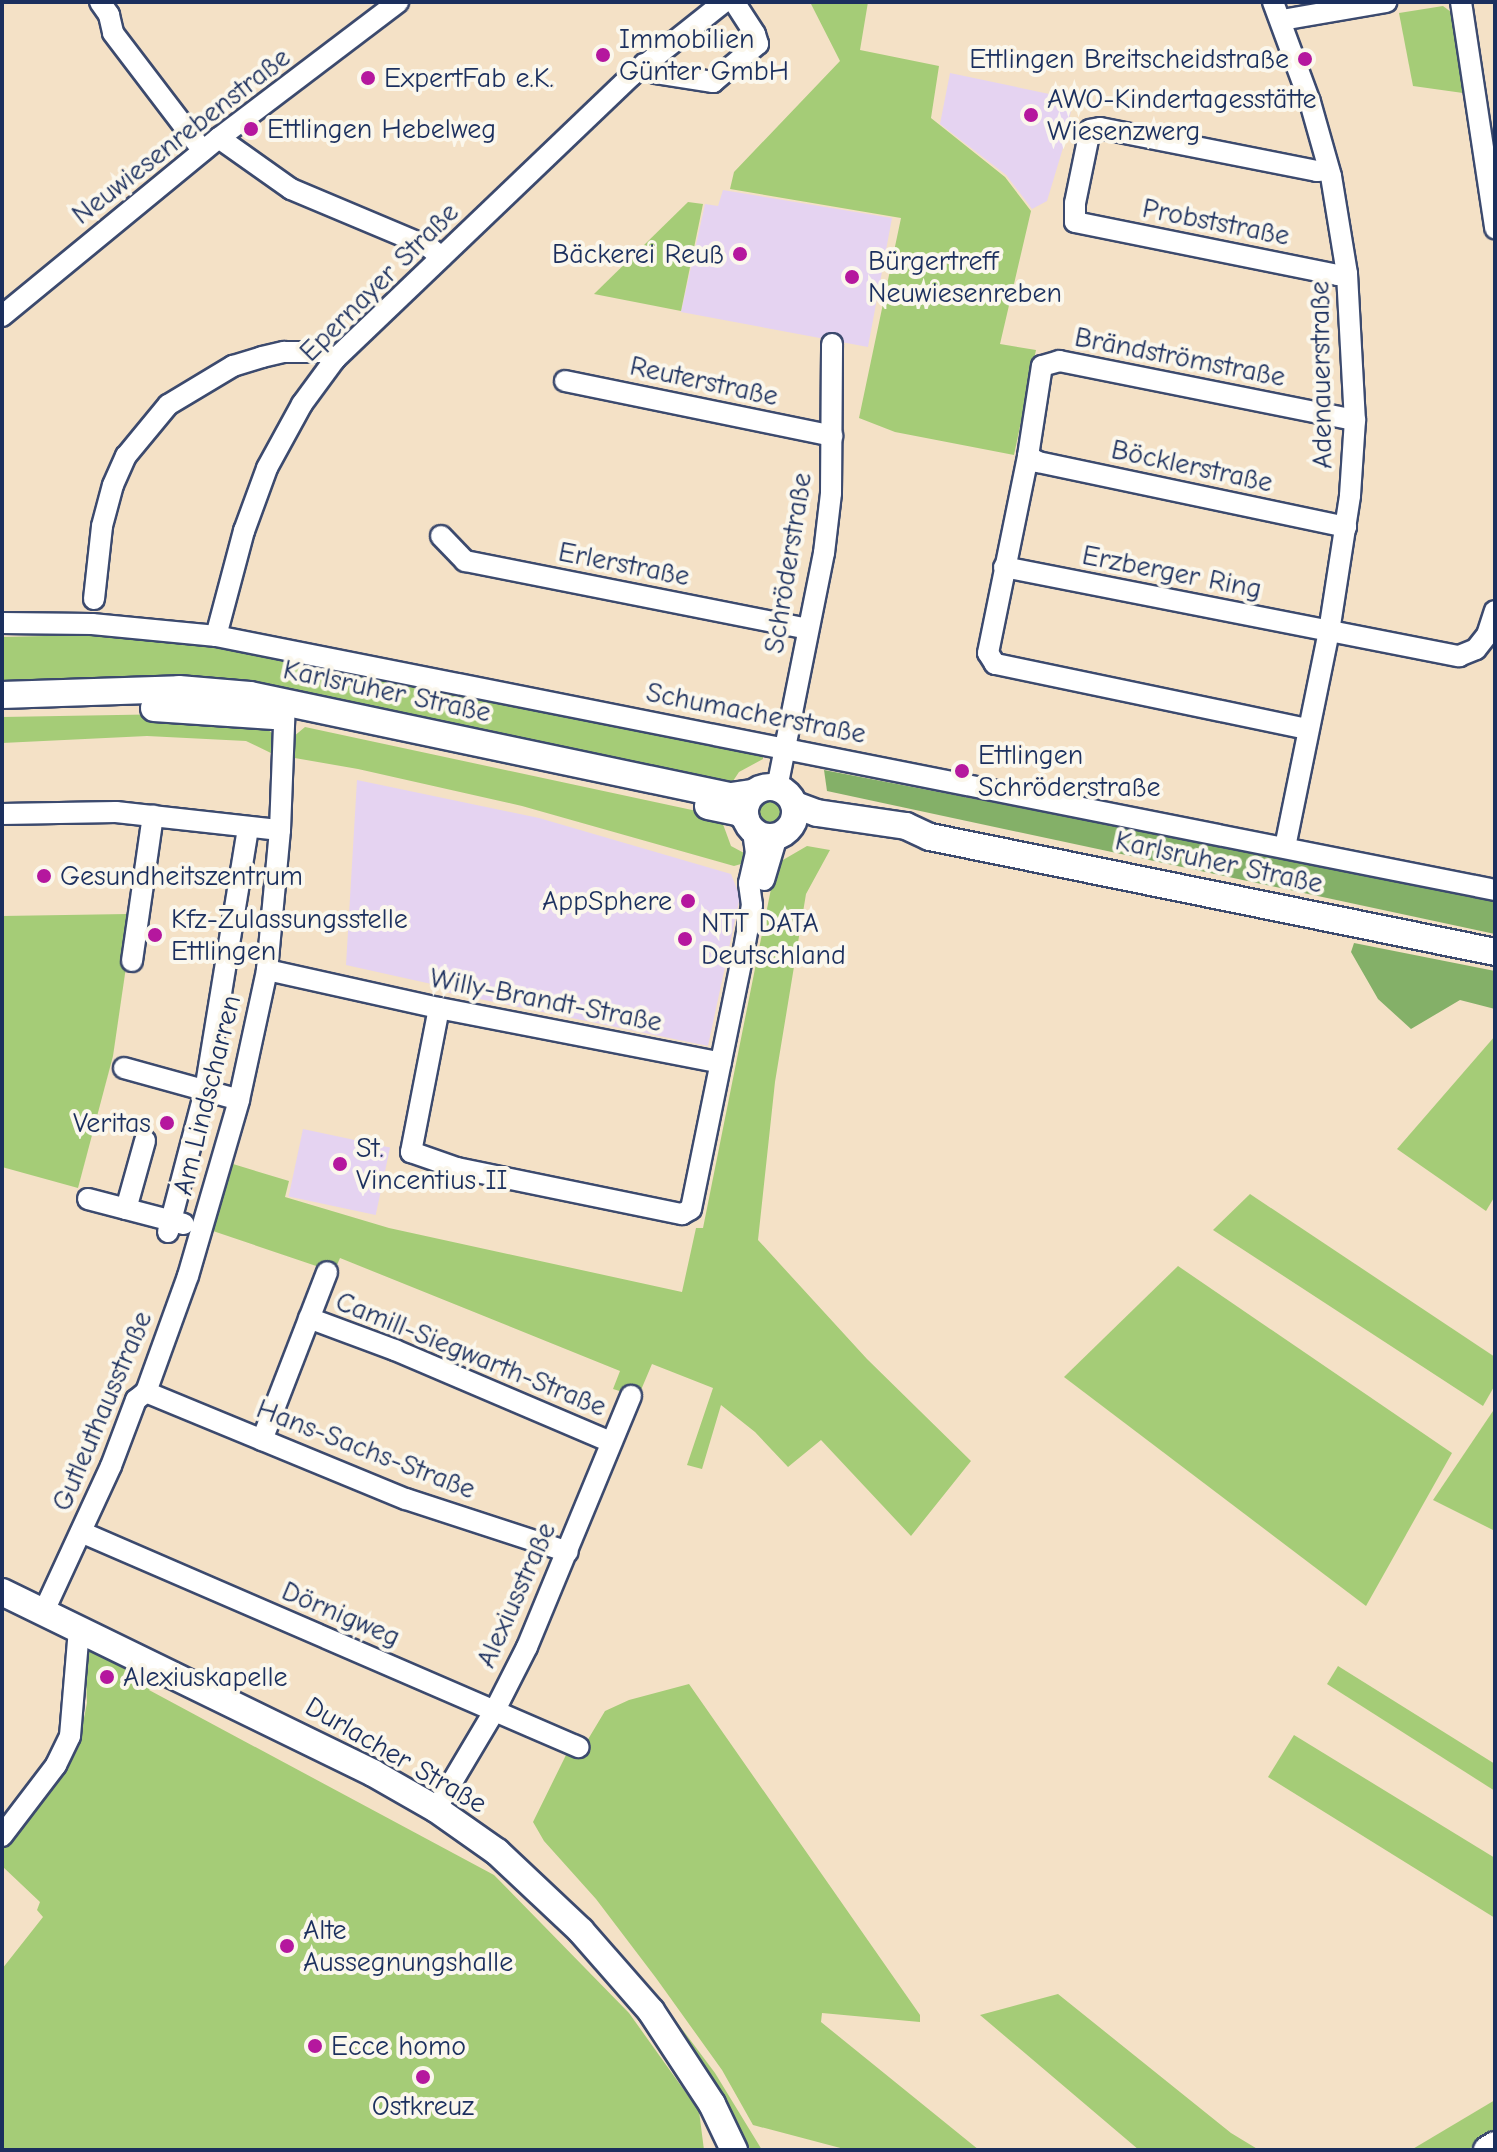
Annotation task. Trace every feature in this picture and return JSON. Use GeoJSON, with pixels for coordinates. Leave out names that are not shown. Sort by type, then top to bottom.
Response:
{"type":"FeatureCollection","features":[{"type":"Feature","properties":{"kind":"main road","name":"Karlsruher Straße"},"geometry":{"type":"LineString","coordinates":[[2,695],[179,689],[731,796],[770,814],[904,843],[930,837],[1495,952]]}},
{"type":"Feature","properties":{"kind":"main road","name":"Karlsruher Straße"},"geometry":{"type":"LineString","coordinates":[[2,711],[179,707],[285,709]]}},
{"type":"Feature","properties":{"kind":"main road","name":"Durlacher Straße"},"geometry":{"type":"LineString","coordinates":[[2,1592],[348,1760],[436,1809],[497,1852],[547,1896],[624,1978],[679,2050],[734,2150]]}},
{"type":"Feature","properties":{"kind":"main road"},"geometry":{"type":"LineString","coordinates":[[1487,2150],[1495,2145]]}},
{"type":"Feature","properties":{"kind":"street","name":"Neuwiesenrebenstraße"},"geometry":{"type":"LineString","coordinates":[[2,316],[219,138],[398,2]]}},
{"type":"Feature","properties":{"kind":"street","name":"Epernayer Straße"},"geometry":{"type":"LineString","coordinates":[[216,636],[244,531],[267,468],[302,404],[335,359],[644,64],[724,2]]}},
{"type":"Feature","properties":{"kind":"street"},"geometry":{"type":"LineString","coordinates":[[644,64],[656,73],[707,84],[713,82],[758,44],[734,2]]}},
{"type":"Feature","properties":{"kind":"street"},"geometry":{"type":"LineString","coordinates":[[1277,11],[1386,2]]}},
{"type":"Feature","properties":{"kind":"street"},"geometry":{"type":"LineString","coordinates":[[1461,2],[1495,228]]}},
{"type":"Feature","properties":{"kind":"street"},"geometry":{"type":"LineString","coordinates":[[111,6],[113,33],[203,151]]}},
{"type":"Feature","properties":{"kind":"street","name":"Adenauerstraße"},"geometry":{"type":"LineString","coordinates":[[1277,11],[1310,102],[1329,170],[1347,274],[1355,420],[1346,527],[1329,631],[1285,848]]}},
{"type":"Feature","properties":{"kind":"street","name":"Probststraße"},"geometry":{"type":"LineString","coordinates":[[1329,170],[1317,171],[1100,128],[1090,130],[1075,203],[1075,222],[1338,275],[1347,274]]}},
{"type":"Feature","properties":{"kind":"street"},"geometry":{"type":"LineString","coordinates":[[219,138],[291,189],[429,247],[441,257]]}},
{"type":"Feature","properties":{"kind":"street","name":"Schröderstraße"},"geometry":{"type":"LineString","coordinates":[[439,1008],[411,1152],[457,1168],[518,1181],[682,1214],[691,1209],[752,905],[749,883],[786,747],[824,553],[831,493],[832,344]]}},
{"type":"Feature","properties":{"kind":"street"},"geometry":{"type":"LineString","coordinates":[[94,599],[102,526],[113,485],[132,447],[168,405],[233,366],[262,357],[284,352],[322,352],[335,359]]}},
{"type":"Feature","properties":{"kind":"street","name":"Brändströmstraße"},"geometry":{"type":"LineString","coordinates":[[1028,456],[1042,366],[1059,361],[1355,420]]}},
{"type":"Feature","properties":{"kind":"street","name":"Reuterstraße"},"geometry":{"type":"LineString","coordinates":[[565,381],[832,436]]}},
{"type":"Feature","properties":{"kind":"street"},"geometry":{"type":"LineString","coordinates":[[1028,456],[988,653],[995,664],[1307,729]]}},
{"type":"Feature","properties":{"kind":"street","name":"Böcklerstraße"},"geometry":{"type":"LineString","coordinates":[[1028,456],[1038,462],[1346,527]]}},
{"type":"Feature","properties":{"kind":"street","name":"Erlerstraße"},"geometry":{"type":"LineString","coordinates":[[441,536],[465,561],[807,629]]}},
{"type":"Feature","properties":{"kind":"street","name":"Erzberger Ring"},"geometry":{"type":"LineString","coordinates":[[1004,567],[1459,656],[1476,649],[1487,635],[1495,611]]}},
{"type":"Feature","properties":{"kind":"street","name":"Schumacherstraße"},"geometry":{"type":"LineString","coordinates":[[2,623],[92,624],[216,636],[1495,890]]}},
{"type":"Feature","properties":{"kind":"street","name":"Am Lindscharren"},"geometry":{"type":"LineString","coordinates":[[201,1229],[239,1100],[267,970],[280,830],[285,709]]}},
{"type":"Feature","properties":{"kind":"street"},"geometry":{"type":"LineString","coordinates":[[2,814],[116,812],[248,829],[280,830]]}},
{"type":"Feature","properties":{"kind":"street"},"geometry":{"type":"LineString","coordinates":[[132,961],[153,816]]}},
{"type":"Feature","properties":{"kind":"street"},"geometry":{"type":"LineString","coordinates":[[170,1226],[205,1091],[248,829]]}},
{"type":"Feature","properties":{"kind":"street","name":"Willy-Brandt-Straße"},"geometry":{"type":"LineString","coordinates":[[267,970],[439,1008],[721,1063]]}},
{"type":"Feature","properties":{"kind":"street"},"geometry":{"type":"LineString","coordinates":[[124,1068],[239,1100]]}},
{"type":"Feature","properties":{"kind":"street"},"geometry":{"type":"LineString","coordinates":[[126,1209],[145,1141]]}},
{"type":"Feature","properties":{"kind":"street"},"geometry":{"type":"LineString","coordinates":[[88,1199],[170,1226],[201,1229]]}},
{"type":"Feature","properties":{"kind":"street","name":"Gutleuthausstraße"},"geometry":{"type":"LineString","coordinates":[[44,1611],[136,1400],[146,1392],[201,1229]]}},
{"type":"Feature","properties":{"kind":"street","name":"Camill-Siegwarth-Straße"},"geometry":{"type":"LineString","coordinates":[[262,1440],[327,1272]]}},
{"type":"Feature","properties":{"kind":"street","name":"Camill-Siegwarth-Straße"},"geometry":{"type":"LineString","coordinates":[[309,1318],[395,1350],[611,1442]]}},
{"type":"Feature","properties":{"kind":"street","name":"Hans-Sachs-Straße"},"geometry":{"type":"LineString","coordinates":[[146,1392],[406,1499],[568,1552]]}},
{"type":"Feature","properties":{"kind":"street","name":"Alexiusstraße"},"geometry":{"type":"LineString","coordinates":[[436,1809],[495,1710],[568,1552],[631,1396]]}},
{"type":"Feature","properties":{"kind":"street","name":"Dörnigweg"},"geometry":{"type":"LineString","coordinates":[[81,1532],[578,1747]]}},
{"type":"Feature","properties":{"kind":"street"},"geometry":{"type":"LineString","coordinates":[[2,1836],[56,1765],[70,1736],[79,1629]]}},
{"type":"Feature","properties":{"kind":"shaded area"},"geometry":{"type":"Polygon","coordinates":[[[950,73],[1073,99],[1066,138],[1047,201],[1032,209],[1006,175],[940,124],[950,73]]]}},
{"type":"Feature","properties":{"kind":"shaded area"},"geometry":{"type":"Polygon","coordinates":[[[723,190],[892,218],[868,347],[681,312],[705,204],[718,206],[723,190]]]}},
{"type":"Feature","properties":{"kind":"shaded area"},"geometry":{"type":"Polygon","coordinates":[[[357,780],[539,818],[731,874],[740,897],[708,1046],[445,992],[445,987],[346,965],[357,780]]]}},
{"type":"Feature","properties":{"kind":"shaded area","name":"St. Vincentius II"},"geometry":{"type":"Polygon","coordinates":[[[303,1129],[390,1148],[376,1215],[289,1196],[303,1129]]]}},
{"type":"Feature","properties":{"kind":"green space"},"geometry":{"type":"Polygon","coordinates":[[[810,2],[868,2],[860,50],[939,66],[931,118],[1005,177],[1031,211],[1000,344],[1036,350],[1014,455],[895,432],[859,418],[901,218],[730,189],[734,172],[840,61],[810,2]]]}},
{"type":"Feature","properties":{"kind":"green space"},"geometry":{"type":"Polygon","coordinates":[[[1443,6],[1451,12],[1463,93],[1413,86],[1399,13],[1443,6]]]}},
{"type":"Feature","properties":{"kind":"green space"},"geometry":{"type":"Polygon","coordinates":[[[688,202],[703,204],[681,311],[594,294],[688,202]]]}},
{"type":"Feature","properties":{"kind":"green space"},"geometry":{"type":"Polygon","coordinates":[[[88,635],[201,645],[756,753],[763,755],[763,759],[739,772],[729,787],[312,700],[2,689],[2,637],[88,635]]]}},
{"type":"Feature","properties":{"kind":"green space"},"geometry":{"type":"Polygon","coordinates":[[[175,714],[259,723],[272,733],[275,755],[246,741],[147,736],[2,743],[2,717],[175,714]]]}},
{"type":"Feature","properties":{"kind":"green space"},"geometry":{"type":"Polygon","coordinates":[[[305,727],[720,816],[731,846],[744,853],[741,864],[734,866],[522,806],[358,769],[289,757],[293,737],[305,727]]]}},
{"type":"Feature","properties":{"kind":"green space"},"geometry":{"type":"Polygon","coordinates":[[[824,770],[1495,899],[1495,934],[827,791],[824,770]]]}},
{"type":"Feature","properties":{"kind":"green space"},"geometry":{"type":"Polygon","coordinates":[[[771,798],[777,799],[785,807],[785,819],[777,827],[771,828],[765,827],[757,819],[756,813],[757,807],[765,799],[771,798]]]}},
{"type":"Feature","properties":{"kind":"green space"},"geometry":{"type":"Polygon","coordinates":[[[807,846],[830,850],[806,894],[775,1082],[758,1240],[867,1359],[971,1461],[911,1536],[821,1440],[788,1467],[755,1432],[721,1405],[702,1469],[687,1465],[713,1388],[652,1364],[641,1390],[629,1386],[626,1393],[613,1389],[620,1371],[340,1258],[334,1272],[213,1231],[233,1164],[289,1181],[285,1197],[389,1228],[682,1292],[696,1228],[703,1228],[776,864],[807,846]]]}},
{"type":"Feature","properties":{"kind":"green space"},"geometry":{"type":"Polygon","coordinates":[[[128,914],[133,919],[113,1056],[78,1188],[2,1167],[2,916],[128,914]]]}},
{"type":"Feature","properties":{"kind":"green space"},"geometry":{"type":"Polygon","coordinates":[[[1354,943],[1495,971],[1495,1009],[1460,1000],[1411,1029],[1378,999],[1351,952],[1354,943]]]}},
{"type":"Feature","properties":{"kind":"green space"},"geometry":{"type":"Polygon","coordinates":[[[1495,1036],[1495,1196],[1486,1211],[1397,1149],[1495,1036]]]}},
{"type":"Feature","properties":{"kind":"green space"},"geometry":{"type":"Polygon","coordinates":[[[1250,1194],[1495,1357],[1495,1385],[1483,1406],[1213,1230],[1250,1194]]]}},
{"type":"Feature","properties":{"kind":"green space"},"geometry":{"type":"Polygon","coordinates":[[[1178,1266],[1452,1453],[1366,1606],[1064,1377],[1178,1266]]]}},
{"type":"Feature","properties":{"kind":"green space"},"geometry":{"type":"Polygon","coordinates":[[[1495,1408],[1495,1531],[1433,1500],[1495,1408]]]}},
{"type":"Feature","properties":{"kind":"green space"},"geometry":{"type":"Polygon","coordinates":[[[91,1647],[159,1677],[149,1690],[494,1875],[629,2013],[699,2111],[704,2150],[2,2150],[2,1969],[43,1917],[37,1910],[40,1902],[2,1866],[2,1849],[78,1748],[87,1703],[85,1649],[91,1647]]]}},
{"type":"Feature","properties":{"kind":"green space"},"geometry":{"type":"Polygon","coordinates":[[[1338,1666],[1495,1764],[1495,1791],[1327,1684],[1338,1666]]]}},
{"type":"Feature","properties":{"kind":"green space"},"geometry":{"type":"Polygon","coordinates":[[[689,1684],[920,2015],[920,2022],[822,2013],[821,2022],[979,2150],[848,2150],[753,2125],[722,2070],[656,1978],[596,1899],[544,1841],[533,1822],[566,1755],[578,1756],[605,1711],[629,1700],[689,1684]]]}},
{"type":"Feature","properties":{"kind":"green space"},"geometry":{"type":"Polygon","coordinates":[[[1294,1735],[1495,1858],[1495,1918],[1268,1777],[1294,1735]]]}},
{"type":"Feature","properties":{"kind":"green space"},"geometry":{"type":"Polygon","coordinates":[[[655,1993],[715,2073],[762,2150],[748,2150],[705,2066],[658,2003],[655,1993]]]}},
{"type":"Feature","properties":{"kind":"green space"},"geometry":{"type":"Polygon","coordinates":[[[1058,1994],[1231,2133],[1259,2150],[1139,2150],[980,2015],[1058,1994]]]}},
{"type":"Feature","properties":{"kind":"green space"},"geometry":{"type":"Polygon","coordinates":[[[1495,2100],[1495,2132],[1467,2150],[1411,2150],[1495,2100]]]}},
{"type":"Feature","properties":{"kind":"place","name":"Immobilien Günter GmbH"},"geometry":{"type":"Point","coordinates":[603,55]}},
{"type":"Feature","properties":{"kind":"place","name":"Ettlingen Breitscheidstraße"},"geometry":{"type":"Point","coordinates":[1305,59]}},
{"type":"Feature","properties":{"kind":"place","name":"ExpertFab e.K."},"geometry":{"type":"Point","coordinates":[368,78]}},
{"type":"Feature","properties":{"kind":"place","name":"AWO-Kindertagesstätte Wiesenzwerg"},"geometry":{"type":"Point","coordinates":[1031,115]}},
{"type":"Feature","properties":{"kind":"place","name":"Ettlingen Hebelweg"},"geometry":{"type":"Point","coordinates":[251,129]}},
{"type":"Feature","properties":{"kind":"place","name":"Bäckerei Reuß"},"geometry":{"type":"Point","coordinates":[740,254]}},
{"type":"Feature","properties":{"kind":"place","name":"Bürgertreff Neuwiesenreben"},"geometry":{"type":"Point","coordinates":[852,277]}},
{"type":"Feature","properties":{"kind":"place","name":"Ettlingen Schröderstraße"},"geometry":{"type":"Point","coordinates":[962,771]}},
{"type":"Feature","properties":{"kind":"place","name":"Gesundheitszentrum"},"geometry":{"type":"Point","coordinates":[44,876]}},
{"type":"Feature","properties":{"kind":"place","name":"AppSphere"},"geometry":{"type":"Point","coordinates":[688,901]}},
{"type":"Feature","properties":{"kind":"place","name":"Kfz-Zulassungsstelle Ettlingen"},"geometry":{"type":"Point","coordinates":[155,935]}},
{"type":"Feature","properties":{"kind":"place","name":"NTT DATA Deutschland"},"geometry":{"type":"Point","coordinates":[685,939]}},
{"type":"Feature","properties":{"kind":"place","name":"Veritas"},"geometry":{"type":"Point","coordinates":[167,1123]}},
{"type":"Feature","properties":{"kind":"place","name":"St. Vincentius II"},"geometry":{"type":"Point","coordinates":[340,1164]}},
{"type":"Feature","properties":{"kind":"place","name":"Alexiuskapelle"},"geometry":{"type":"Point","coordinates":[107,1677]}},
{"type":"Feature","properties":{"kind":"place","name":"Alte Aussegnungshalle"},"geometry":{"type":"Point","coordinates":[287,1946]}},
{"type":"Feature","properties":{"kind":"place","name":"Ecce homo"},"geometry":{"type":"Point","coordinates":[315,2046]}},
{"type":"Feature","properties":{"kind":"place","name":"Ostkreuz"},"geometry":{"type":"Point","coordinates":[423,2077]}}]}
